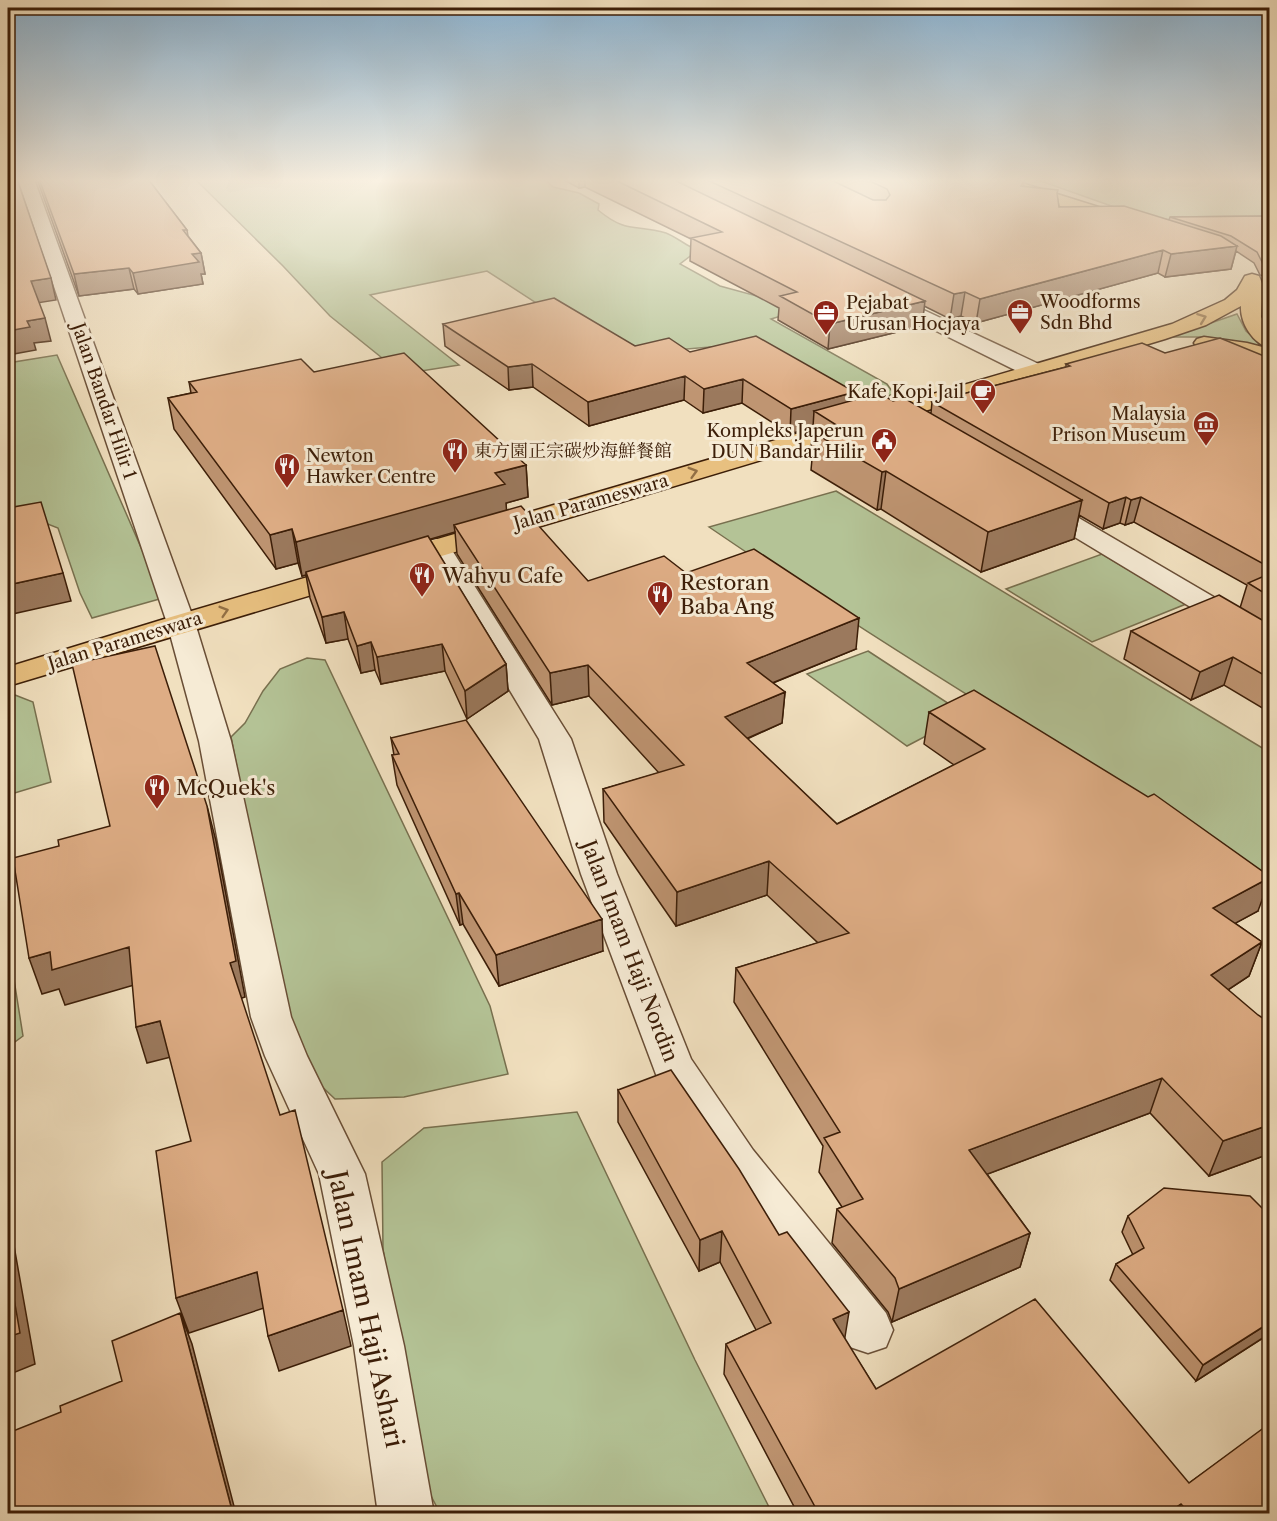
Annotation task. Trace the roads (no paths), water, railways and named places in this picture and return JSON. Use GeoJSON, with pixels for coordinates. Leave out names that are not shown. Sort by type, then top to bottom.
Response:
{"type":"FeatureCollection","features":[{"type":"Feature","properties":{"kind":"main road"},"geometry":{"type":"LineString","coordinates":[[1254,282],[1250,319],[1256,330],[1269,342]]}},
{"type":"Feature","properties":{"kind":"main road"},"geometry":{"type":"LineString","coordinates":[[1106,350],[1202,319],[1225,309],[1242,298],[1254,282]]}},
{"type":"Feature","properties":{"kind":"main road"},"geometry":{"type":"LineString","coordinates":[[1106,350],[1162,343],[1201,343],[1222,344],[1269,356]]}},
{"type":"Feature","properties":{"kind":"main road","name":"Jalan Parameswara"},"geometry":{"type":"LineString","coordinates":[[8,677],[181,623],[1106,350]]}},
{"type":"Feature","properties":{"kind":"street","name":"Jalan Bandar Hilir 1"},"geometry":{"type":"LineString","coordinates":[[50,250],[181,623]]}},
{"type":"Feature","properties":{"kind":"street"},"geometry":{"type":"LineString","coordinates":[[865,288],[1035,371]]}},
{"type":"Feature","properties":{"kind":"street"},"geometry":{"type":"LineString","coordinates":[[888,414],[919,433]]}},
{"type":"Feature","properties":{"kind":"street"},"geometry":{"type":"LineString","coordinates":[[1022,495],[1269,643]]}},
{"type":"Feature","properties":{"kind":"street","name":"Jalan Imam Haji Nordin"},"geometry":{"type":"LineString","coordinates":[[437,548],[555,739],[599,874],[672,1065],[737,1163],[868,1330]]}},
{"type":"Feature","properties":{"kind":"street","name":"Jalan Imam Haji Ashari"},"geometry":{"type":"LineString","coordinates":[[181,623],[214,741],[271,1017],[286,1056],[342,1174],[379,1346],[405,1514]]}},
{"type":"Feature","properties":{"kind":"place","name":"Woodforms Sdn Bhd"},"geometry":{"type":"Point","coordinates":[1020,335]}},
{"type":"Feature","properties":{"kind":"place","name":"Pejabat Urusan Hocjaya"},"geometry":{"type":"Point","coordinates":[826,336]}},
{"type":"Feature","properties":{"kind":"place","name":"Kafe Kopi Jail"},"geometry":{"type":"Point","coordinates":[983,415]}},
{"type":"Feature","properties":{"kind":"place","name":"Malaysia Prison Museum"},"geometry":{"type":"Point","coordinates":[1206,447]}},
{"type":"Feature","properties":{"kind":"place","name":"Kompleks Japerun DUN Bandar Hilir"},"geometry":{"type":"Point","coordinates":[884,464]}},
{"type":"Feature","properties":{"kind":"place","name":"東方園正宗碳炒海鮮餐館"},"geometry":{"type":"Point","coordinates":[455,474]}},
{"type":"Feature","properties":{"kind":"place","name":"Newton Hawker Centre"},"geometry":{"type":"Point","coordinates":[287,489]}},
{"type":"Feature","properties":{"kind":"place","name":"Wahyu Cafe"},"geometry":{"type":"Point","coordinates":[422,598]}},
{"type":"Feature","properties":{"kind":"place","name":"Restoran Baba Ang"},"geometry":{"type":"Point","coordinates":[660,617]}},
{"type":"Feature","properties":{"kind":"place","name":"McQuek's"},"geometry":{"type":"Point","coordinates":[157,810]}}]}
